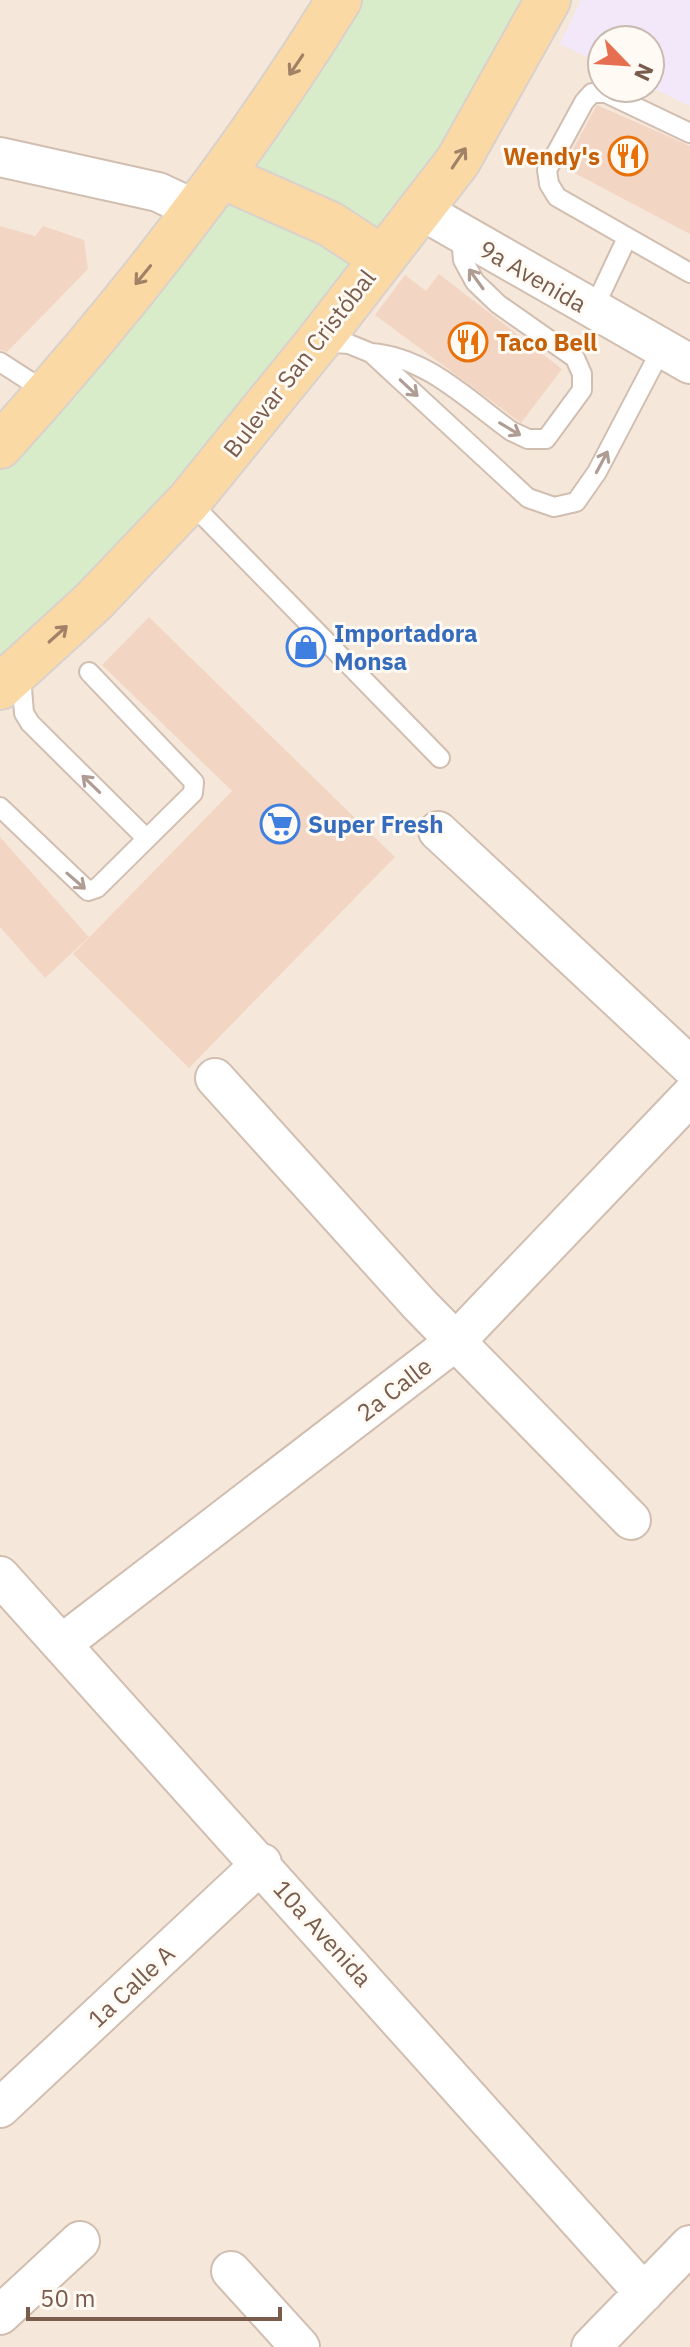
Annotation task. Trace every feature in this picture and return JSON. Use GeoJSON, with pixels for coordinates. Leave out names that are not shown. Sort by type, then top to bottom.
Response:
{"type":"FeatureCollection","features":[{"type":"Feature","properties":{"kind":"main road","name":"Bulevar San Cristóbal"},"geometry":{"type":"LineString","coordinates":[[10,677],[94,601],[189,501],[318,342],[458,161],[548,0]]}},
{"type":"Feature","properties":{"kind":"main road"},"geometry":{"type":"LineString","coordinates":[[5,430],[48,393],[222,176],[333,2]]}},
{"type":"Feature","properties":{"kind":"main road"},"geometry":{"type":"LineString","coordinates":[[222,176],[330,224],[382,258]]}},
{"type":"Feature","properties":{"kind":"street"},"geometry":{"type":"LineString","coordinates":[[0,157],[158,192],[177,201],[191,216]]}},
{"type":"Feature","properties":{"kind":"street","name":"9a Avenida"},"geometry":{"type":"LineString","coordinates":[[419,209],[593,310],[681,354]]}},
{"type":"Feature","properties":{"kind":"street"},"geometry":{"type":"LineString","coordinates":[[438,831],[690,1066]]}},
{"type":"Feature","properties":{"kind":"street"},"geometry":{"type":"LineString","coordinates":[[215,1078],[420,1305],[631,1520]]}},
{"type":"Feature","properties":{"kind":"street","name":"2a Calle"},"geometry":{"type":"LineString","coordinates":[[63,1643],[457,1340],[690,1096]]}},
{"type":"Feature","properties":{"kind":"street","name":"10a Avenida"},"geometry":{"type":"LineString","coordinates":[[0,1576],[262,1863],[644,2293]]}},
{"type":"Feature","properties":{"kind":"street","name":"1a Calle A"},"geometry":{"type":"LineString","coordinates":[[0,2108],[262,1863]]}},
{"type":"Feature","properties":{"kind":"street"},"geometry":{"type":"LineString","coordinates":[[0,2315],[80,2241]]}},
{"type":"Feature","properties":{"kind":"street"},"geometry":{"type":"LineString","coordinates":[[591,2347],[644,2293],[686,2257]]}},
{"type":"Feature","properties":{"kind":"street"},"geometry":{"type":"LineString","coordinates":[[231,2271],[300,2347]]}},
{"type":"Feature","properties":{"kind":"lane"},"geometry":{"type":"LineString","coordinates":[[690,133],[606,93],[592,93],[547,170],[549,184],[557,197],[626,240],[690,273]]}},
{"type":"Feature","properties":{"kind":"lane"},"geometry":{"type":"LineString","coordinates":[[318,342],[349,344],[371,353],[395,354],[416,362],[511,431],[528,439],[546,439],[582,390],[582,374],[575,358],[498,304],[475,282],[463,260],[461,236]]}},
{"type":"Feature","properties":{"kind":"lane"},"geometry":{"type":"LineString","coordinates":[[593,310],[626,240]]}},
{"type":"Feature","properties":{"kind":"lane"},"geometry":{"type":"LineString","coordinates":[[371,353],[528,498],[554,507],[576,502],[681,354]]}},
{"type":"Feature","properties":{"kind":"lane"},"geometry":{"type":"LineString","coordinates":[[0,362],[48,393]]}},
{"type":"Feature","properties":{"kind":"lane"},"geometry":{"type":"LineString","coordinates":[[189,501],[440,758]]}},
{"type":"Feature","properties":{"kind":"lane"},"geometry":{"type":"LineString","coordinates":[[0,807],[88,891],[97,888],[193,793],[194,782],[89,672]]}},
{"type":"Feature","properties":{"kind":"lane"},"geometry":{"type":"LineString","coordinates":[[10,677],[30,723],[146,838]]}},
{"type":"Feature","properties":{"kind":"shaded area"},"geometry":{"type":"Polygon","coordinates":[[[0,0],[690,0],[690,2347],[0,2347],[0,0]]]}},
{"type":"Feature","properties":{"kind":"shaded area"},"geometry":{"type":"Polygon","coordinates":[[[581,0],[690,0],[690,106],[666,95],[666,24],[586,24],[586,56],[560,44],[581,0]]]}},
{"type":"Feature","properties":{"kind":"green space"},"geometry":{"type":"Polygon","coordinates":[[[355,0],[533,0],[382,245],[240,171],[355,0]]]}},
{"type":"Feature","properties":{"kind":"green space"},"geometry":{"type":"Polygon","coordinates":[[[226,190],[366,263],[241,423],[0,668],[0,465],[226,190]]]}},
{"type":"Feature","properties":{"kind":"building","name":"Wendy's"},"geometry":{"type":"Polygon","coordinates":[[[597,105],[690,146],[690,234],[563,167],[597,105]]]}},
{"type":"Feature","properties":{"kind":"building"},"geometry":{"type":"Polygon","coordinates":[[[0,226],[35,236],[43,226],[84,240],[88,269],[7,352],[0,350],[0,226]]]}},
{"type":"Feature","properties":{"kind":"building","name":"Taco Bell"},"geometry":{"type":"Polygon","coordinates":[[[439,274],[562,369],[521,423],[375,315],[405,275],[426,291],[439,274]]]}},
{"type":"Feature","properties":{"kind":"building","name":"Super Fresh"},"geometry":{"type":"Polygon","coordinates":[[[149,617],[395,857],[189,1068],[73,954],[232,791],[102,665],[149,617]]]}},
{"type":"Feature","properties":{"kind":"building"},"geometry":{"type":"Polygon","coordinates":[[[0,837],[89,937],[45,978],[0,927],[0,837]]]}},
{"type":"Feature","properties":{"kind":"place","name":"Wendy's"},"geometry":{"type":"Point","coordinates":[628,156]}},
{"type":"Feature","properties":{"kind":"place","name":"Taco Bell"},"geometry":{"type":"Point","coordinates":[468,342]}},
{"type":"Feature","properties":{"kind":"place","name":"Importadora Monsa"},"geometry":{"type":"Point","coordinates":[306,647]}},
{"type":"Feature","properties":{"kind":"place","name":"Super Fresh"},"geometry":{"type":"Point","coordinates":[280,824]}}]}
